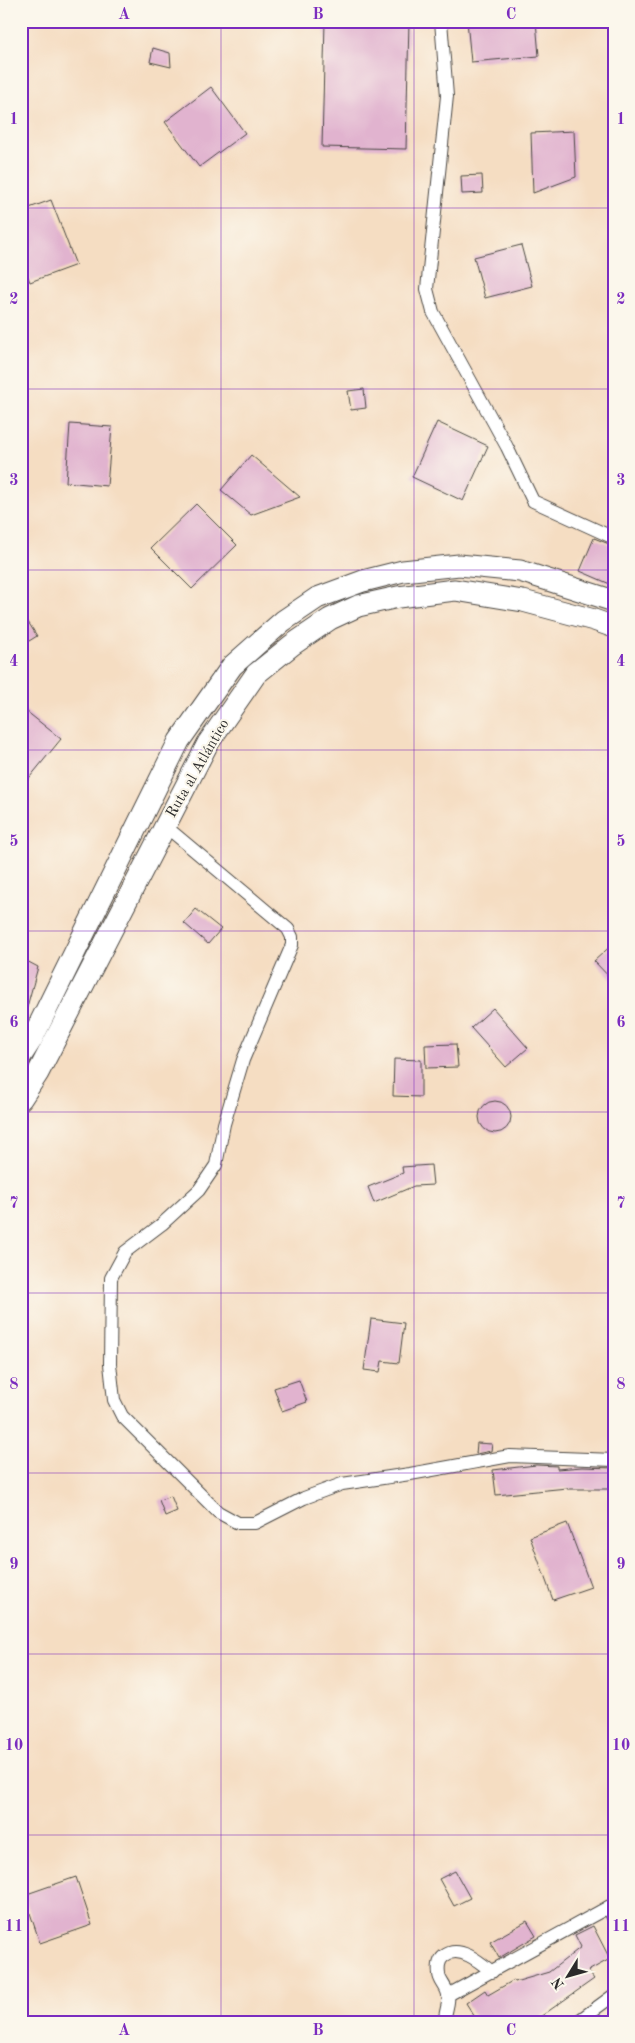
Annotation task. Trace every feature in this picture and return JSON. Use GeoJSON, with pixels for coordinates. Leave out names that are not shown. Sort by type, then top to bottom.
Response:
{"type":"FeatureCollection","features":[{"type":"Feature","properties":{"kind":"highway","name":"Ruta al Atlántico"},"geometry":{"type":"LineString","coordinates":[[21,1056],[32,1039],[179,741],[232,666],[283,621],[317,598],[363,581],[403,571],[459,565],[520,571],[614,601]]}},
{"type":"Feature","properties":{"kind":"highway","name":"Ruta al Atlántico"},"geometry":{"type":"LineString","coordinates":[[21,1099],[38,1073],[164,825],[208,743],[256,674],[307,634],[330,619],[351,609],[398,597],[455,590],[522,601],[614,627]]}},
{"type":"Feature","properties":{"kind":"street"},"geometry":{"type":"LineString","coordinates":[[441,21],[447,96],[428,289],[433,312],[507,448],[533,501],[614,538]]}},
{"type":"Feature","properties":{"kind":"street"},"geometry":{"type":"LineString","coordinates":[[164,825],[288,929],[292,937],[292,944],[244,1060],[224,1124],[216,1165],[198,1190],[162,1224],[125,1252],[111,1278],[110,1364],[114,1400],[122,1416],[218,1512],[238,1523],[255,1523],[304,1498],[342,1484],[510,1456],[614,1460]]}},
{"type":"Feature","properties":{"kind":"street"},"geometry":{"type":"LineString","coordinates":[[448,1995],[611,1906],[614,1920]]}},
{"type":"Feature","properties":{"kind":"street"},"geometry":{"type":"LineString","coordinates":[[445,2022],[448,1995],[438,1976],[442,1957],[450,1952],[464,1953],[479,1961],[492,1972]]}},
{"type":"Feature","properties":{"kind":"street"},"geometry":{"type":"LineString","coordinates":[[577,2022],[614,1995]]}},
{"type":"Feature","properties":{"kind":"building"},"geometry":{"type":"Polygon","coordinates":[[[325,21],[409,21],[406,149],[322,147],[325,21]]]}},
{"type":"Feature","properties":{"kind":"building"},"geometry":{"type":"Polygon","coordinates":[[[467,21],[536,21],[539,56],[471,62],[467,21]]]}},
{"type":"Feature","properties":{"kind":"building"},"geometry":{"type":"Polygon","coordinates":[[[153,48],[170,53],[171,67],[150,62],[153,48]]]}},
{"type":"Feature","properties":{"kind":"building"},"geometry":{"type":"Polygon","coordinates":[[[211,87],[245,133],[199,167],[165,122],[211,87]]]}},
{"type":"Feature","properties":{"kind":"building"},"geometry":{"type":"Polygon","coordinates":[[[574,131],[576,177],[533,193],[531,133],[574,131]]]}},
{"type":"Feature","properties":{"kind":"building"},"geometry":{"type":"Polygon","coordinates":[[[482,175],[483,193],[462,194],[461,176],[482,175]]]}},
{"type":"Feature","properties":{"kind":"building"},"geometry":{"type":"Polygon","coordinates":[[[51,200],[76,265],[30,282],[21,258],[21,211],[51,200]]]}},
{"type":"Feature","properties":{"kind":"building"},"geometry":{"type":"Polygon","coordinates":[[[521,245],[532,286],[485,298],[474,257],[521,245]]]}},
{"type":"Feature","properties":{"kind":"building"},"geometry":{"type":"Polygon","coordinates":[[[364,389],[366,408],[351,410],[348,391],[364,389]]]}},
{"type":"Feature","properties":{"kind":"building"},"geometry":{"type":"Polygon","coordinates":[[[437,422],[488,446],[463,501],[412,477],[437,422]]]}},
{"type":"Feature","properties":{"kind":"building"},"geometry":{"type":"Polygon","coordinates":[[[70,424],[112,427],[107,486],[66,482],[70,424]]]}},
{"type":"Feature","properties":{"kind":"building"},"geometry":{"type":"Polygon","coordinates":[[[251,455],[300,497],[251,515],[221,490],[251,455]]]}},
{"type":"Feature","properties":{"kind":"building"},"geometry":{"type":"Polygon","coordinates":[[[196,504],[237,545],[192,589],[151,548],[196,504]]]}},
{"type":"Feature","properties":{"kind":"building"},"geometry":{"type":"Polygon","coordinates":[[[594,538],[614,546],[614,575],[610,584],[580,571],[594,538]]]}},
{"type":"Feature","properties":{"kind":"building"},"geometry":{"type":"Polygon","coordinates":[[[21,611],[37,636],[21,646],[21,611]]]}},
{"type":"Feature","properties":{"kind":"building"},"geometry":{"type":"Polygon","coordinates":[[[21,707],[61,739],[21,788],[21,707]]]}},
{"type":"Feature","properties":{"kind":"building"},"geometry":{"type":"Polygon","coordinates":[[[196,909],[221,929],[208,944],[184,923],[196,909]]]}},
{"type":"Feature","properties":{"kind":"building"},"geometry":{"type":"Polygon","coordinates":[[[614,943],[614,982],[594,961],[614,943]]]}},
{"type":"Feature","properties":{"kind":"building"},"geometry":{"type":"Polygon","coordinates":[[[21,958],[38,967],[25,1014],[21,1013],[21,958]]]}},
{"type":"Feature","properties":{"kind":"building"},"geometry":{"type":"Polygon","coordinates":[[[493,1008],[528,1048],[506,1067],[471,1028],[493,1008]]]}},
{"type":"Feature","properties":{"kind":"building"},"geometry":{"type":"Polygon","coordinates":[[[456,1044],[458,1067],[426,1068],[425,1045],[456,1044]]]}},
{"type":"Feature","properties":{"kind":"building"},"geometry":{"type":"Polygon","coordinates":[[[394,1059],[421,1060],[421,1097],[393,1096],[394,1059]]]}},
{"type":"Feature","properties":{"kind":"building"},"geometry":{"type":"Polygon","coordinates":[[[495,1101],[501,1102],[506,1106],[510,1111],[510,1123],[506,1128],[501,1132],[495,1133],[489,1132],[484,1128],[480,1123],[479,1117],[480,1111],[484,1106],[489,1102],[495,1101]]]}},
{"type":"Feature","properties":{"kind":"building"},"geometry":{"type":"Polygon","coordinates":[[[431,1165],[433,1185],[414,1186],[374,1203],[368,1187],[403,1173],[402,1167],[431,1165]]]}},
{"type":"Feature","properties":{"kind":"building"},"geometry":{"type":"Polygon","coordinates":[[[371,1319],[404,1323],[399,1363],[382,1361],[380,1372],[364,1370],[371,1319]]]}},
{"type":"Feature","properties":{"kind":"building"},"geometry":{"type":"Polygon","coordinates":[[[299,1380],[307,1402],[282,1411],[274,1388],[299,1380]]]}},
{"type":"Feature","properties":{"kind":"building"},"geometry":{"type":"Polygon","coordinates":[[[477,1443],[492,1444],[491,1451],[476,1454],[477,1443]]]}},
{"type":"Feature","properties":{"kind":"building"},"geometry":{"type":"Polygon","coordinates":[[[536,1465],[557,1466],[557,1469],[582,1467],[614,1468],[614,1489],[567,1488],[496,1495],[493,1470],[536,1465]]]}},
{"type":"Feature","properties":{"kind":"building"},"geometry":{"type":"Polygon","coordinates":[[[171,1496],[177,1511],[165,1516],[159,1500],[171,1496]]]}},
{"type":"Feature","properties":{"kind":"building"},"geometry":{"type":"Polygon","coordinates":[[[567,1523],[591,1587],[553,1600],[530,1537],[567,1523]]]}},
{"type":"Feature","properties":{"kind":"building"},"geometry":{"type":"Polygon","coordinates":[[[455,1871],[470,1898],[454,1906],[439,1879],[455,1871]]]}},
{"type":"Feature","properties":{"kind":"building"},"geometry":{"type":"Polygon","coordinates":[[[76,1877],[92,1925],[40,1943],[24,1895],[76,1877]]]}},
{"type":"Feature","properties":{"kind":"building"},"geometry":{"type":"Polygon","coordinates":[[[527,1921],[536,1936],[499,1958],[490,1942],[527,1921]]]}},
{"type":"Feature","properties":{"kind":"building"},"geometry":{"type":"Polygon","coordinates":[[[593,1926],[610,1959],[588,1971],[594,1979],[533,2022],[478,2022],[466,2003],[485,1990],[488,1995],[514,1980],[515,1982],[549,1972],[581,1947],[575,1935],[593,1926]]]}}]}
